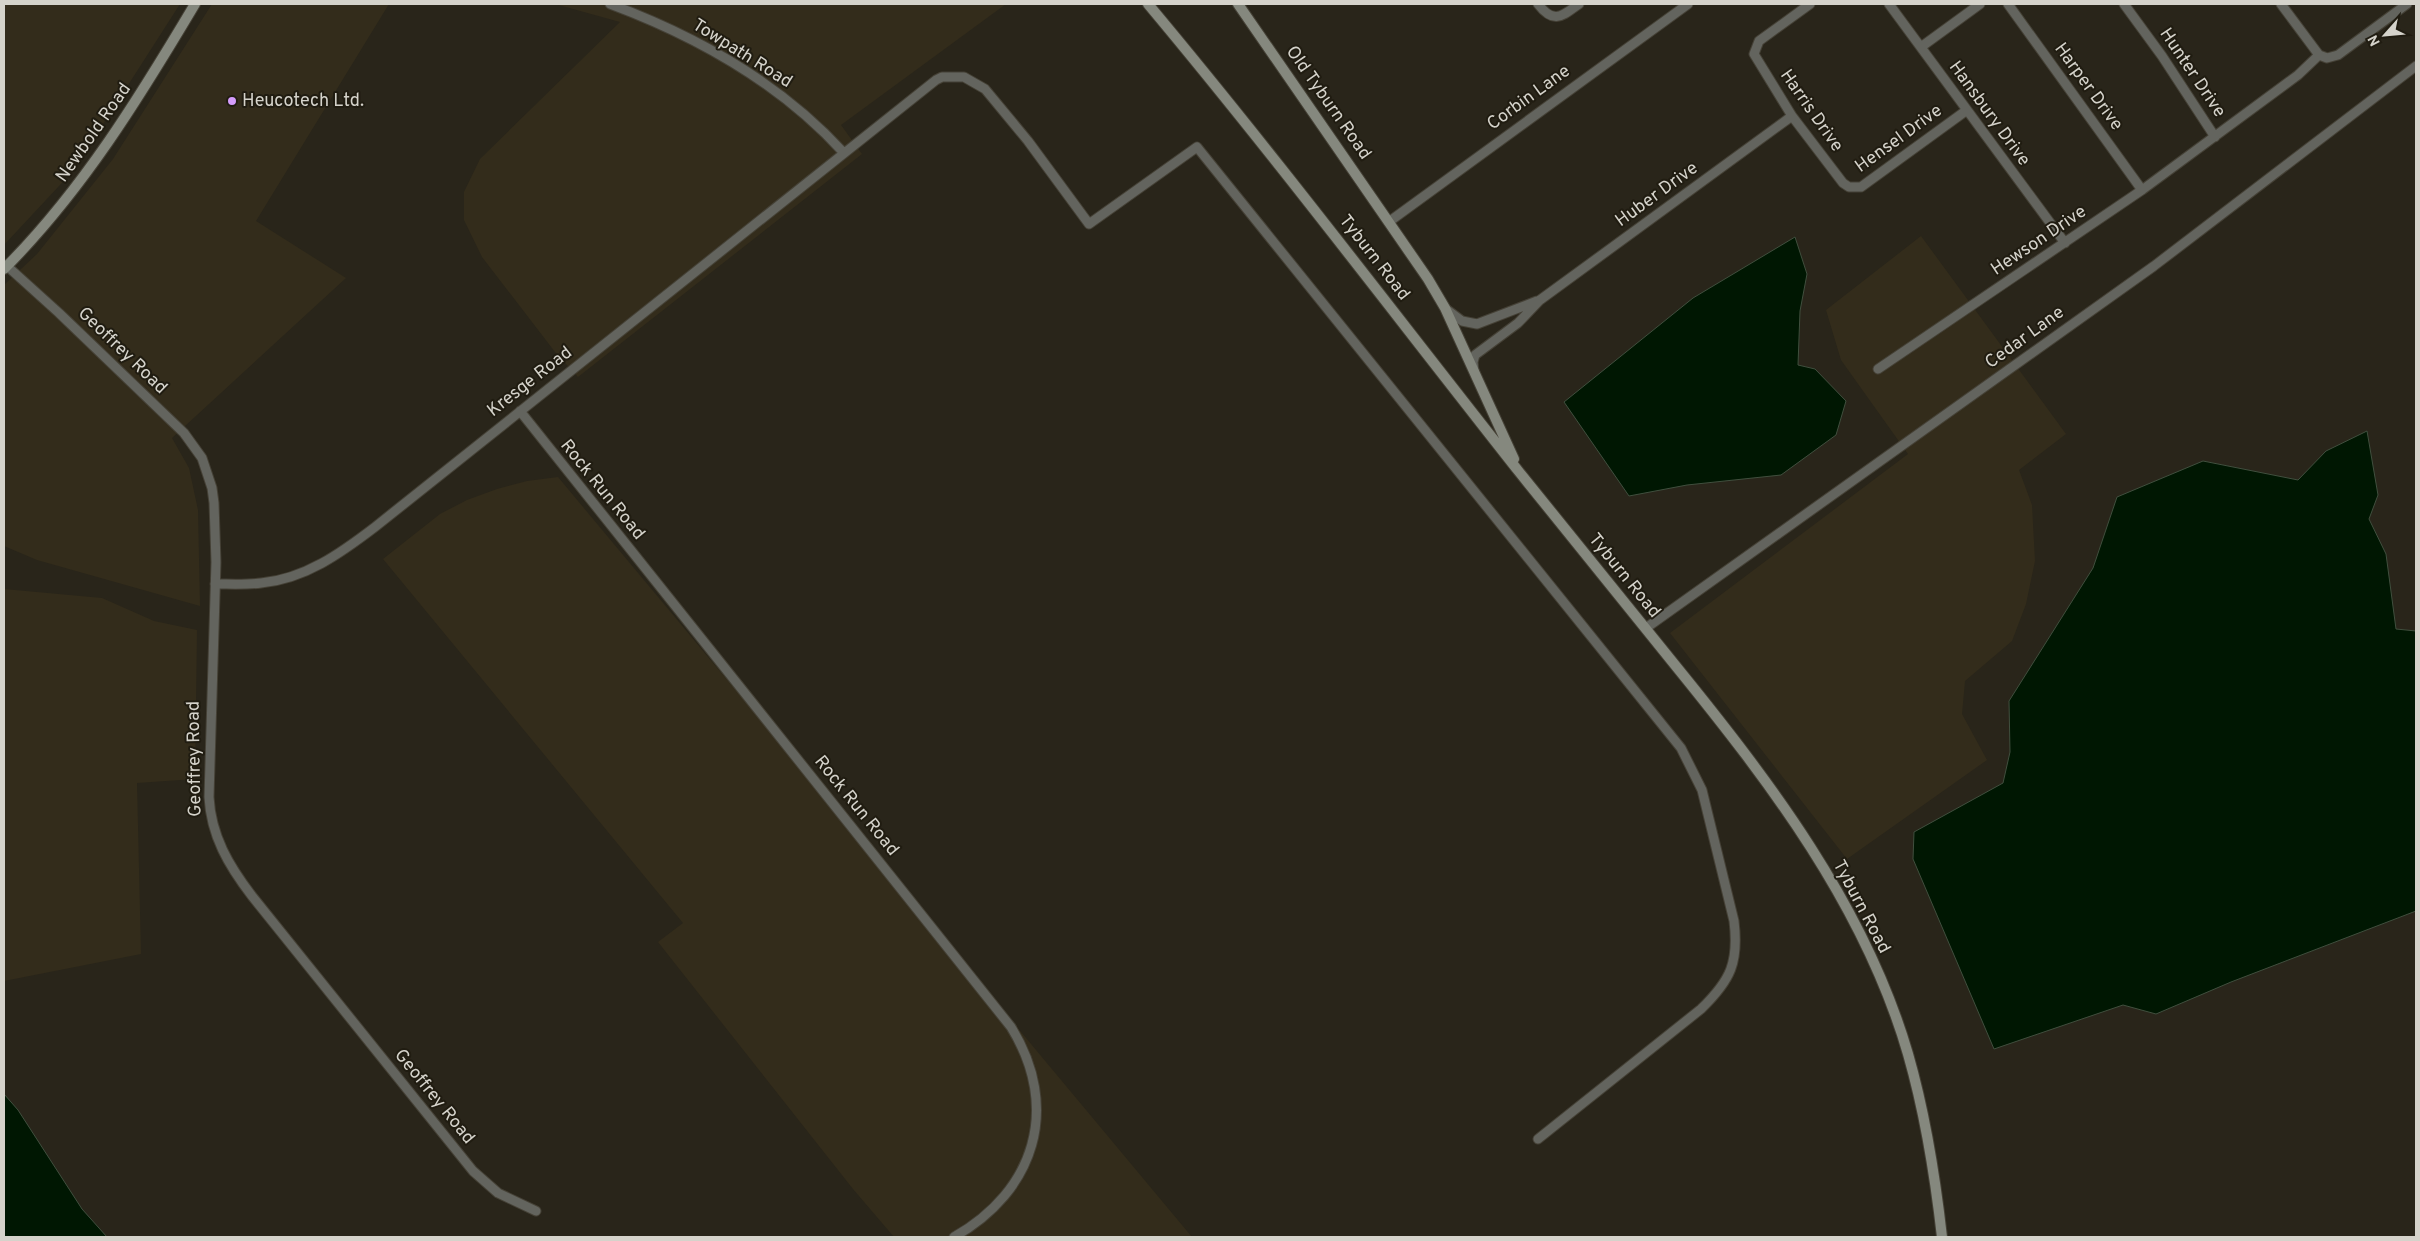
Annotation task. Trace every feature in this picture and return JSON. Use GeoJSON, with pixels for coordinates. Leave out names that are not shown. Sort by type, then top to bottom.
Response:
{"type":"FeatureCollection","features":[{"type":"Feature","properties":{"kind":"main road","name":"Newbold Road"},"geometry":{"type":"LineString","coordinates":[[6,268],[40,231],[89,171],[125,118],[195,4]]}},
{"type":"Feature","properties":{"kind":"main road","name":"Tyburn Road"},"geometry":{"type":"LineString","coordinates":[[1148,4],[1329,227],[1521,474],[1732,734],[1790,813],[1830,878],[1858,931],[1882,983],[1908,1052],[1937,1186],[1942,1237]]}},
{"type":"Feature","properties":{"kind":"main road","name":"Old Tyburn Road"},"geometry":{"type":"LineString","coordinates":[[1238,4],[1390,221],[1445,308],[1521,474]]}},
{"type":"Feature","properties":{"kind":"street","name":"Towpath Road"},"geometry":{"type":"LineString","coordinates":[[610,4],[668,28],[736,65],[798,109],[843,152]]}},
{"type":"Feature","properties":{"kind":"street"},"geometry":{"type":"LineString","coordinates":[[1538,4],[1553,17],[1562,16],[1579,4]]}},
{"type":"Feature","properties":{"kind":"street","name":"Corbin Lane"},"geometry":{"type":"LineString","coordinates":[[1390,221],[1688,4]]}},
{"type":"Feature","properties":{"kind":"street","name":"Harris Drive"},"geometry":{"type":"LineString","coordinates":[[1810,4],[1760,41],[1754,49],[1755,59],[1792,116],[1843,183],[1849,187]]}},
{"type":"Feature","properties":{"kind":"street","name":"Hansbury Drive"},"geometry":{"type":"LineString","coordinates":[[1889,4],[2065,243]]}},
{"type":"Feature","properties":{"kind":"street"},"geometry":{"type":"LineString","coordinates":[[1920,47],[1980,4]]}},
{"type":"Feature","properties":{"kind":"street","name":"Harper Drive"},"geometry":{"type":"LineString","coordinates":[[2008,4],[2142,190]]}},
{"type":"Feature","properties":{"kind":"street","name":"Hunter Drive"},"geometry":{"type":"LineString","coordinates":[[2124,4],[2162,56],[2215,137]]}},
{"type":"Feature","properties":{"kind":"street"},"geometry":{"type":"LineString","coordinates":[[2281,4],[2319,55],[2327,58],[2338,55],[2408,4]]}},
{"type":"Feature","properties":{"kind":"street","name":"Hewson Drive"},"geometry":{"type":"LineString","coordinates":[[1878,369],[2142,190],[2298,75],[2319,55]]}},
{"type":"Feature","properties":{"kind":"street","name":"Cedar Lane"},"geometry":{"type":"LineString","coordinates":[[1646,628],[2154,266],[2416,66]]}},
{"type":"Feature","properties":{"kind":"street","name":"Kresge Road"},"geometry":{"type":"LineString","coordinates":[[215,584],[262,583],[280,580],[315,568],[372,529],[843,152],[942,77],[964,77],[975,82],[989,94],[1028,141],[1089,224],[1197,147],[1681,748],[1699,780],[1724,878],[1737,944],[1732,967],[1719,989],[1701,1009],[1538,1140]]}},
{"type":"Feature","properties":{"kind":"street","name":"Hensel Drive"},"geometry":{"type":"LineString","coordinates":[[1849,187],[1861,186],[1967,110]]}},
{"type":"Feature","properties":{"kind":"street","name":"Huber Drive"},"geometry":{"type":"LineString","coordinates":[[1474,371],[1473,362],[1475,355],[1518,323],[1540,300],[1792,116]]}},
{"type":"Feature","properties":{"kind":"street","name":"Geoffrey Road"},"geometry":{"type":"LineString","coordinates":[[6,268],[59,313],[184,432],[202,458],[212,488],[215,584],[210,816],[223,853],[252,896],[473,1171],[498,1193],[536,1211]]}},
{"type":"Feature","properties":{"kind":"street","name":"Huber Drive"},"geometry":{"type":"LineString","coordinates":[[1445,308],[1462,321],[1477,324],[1540,300]]}},
{"type":"Feature","properties":{"kind":"street","name":"Rock Run Road"},"geometry":{"type":"LineString","coordinates":[[520,411],[1011,1027],[1019,1041],[1032,1070],[1037,1094],[1037,1125],[1032,1145],[1020,1176],[1009,1193],[980,1222],[954,1237]]}},
{"type":"Feature","properties":{"kind":"shaded area"},"geometry":{"type":"Polygon","coordinates":[[[4,4],[180,4],[73,171],[4,245],[4,4]]]}},
{"type":"Feature","properties":{"kind":"shaded area"},"geometry":{"type":"Polygon","coordinates":[[[212,4],[389,4],[256,221],[346,278],[172,438],[189,468],[198,510],[200,606],[37,560],[4,546],[4,285],[37,254],[113,159],[212,4]]]}},
{"type":"Feature","properties":{"kind":"shaded area"},"geometry":{"type":"Polygon","coordinates":[[[555,4],[1006,4],[841,125],[862,154],[578,377],[555,352],[482,257],[464,220],[464,192],[480,159],[620,22],[555,4]]]}},
{"type":"Feature","properties":{"kind":"shaded area"},"geometry":{"type":"Polygon","coordinates":[[[1921,236],[2066,434],[2019,470],[2032,505],[2035,561],[2026,604],[2012,641],[1965,681],[1962,714],[1987,760],[1847,859],[1670,633],[1908,454],[1841,360],[1826,310],[1921,236]]]}},
{"type":"Feature","properties":{"kind":"shaded area"},"geometry":{"type":"Polygon","coordinates":[[[1795,237],[1807,274],[1800,311],[1798,365],[1815,369],[1846,401],[1836,435],[1781,475],[1687,485],[1629,496],[1564,402],[1693,298],[1795,237]]]}},
{"type":"Feature","properties":{"kind":"shaded area"},"geometry":{"type":"Polygon","coordinates":[[[2367,431],[2378,495],[2369,519],[2386,554],[2396,629],[2416,631],[2416,911],[2231,982],[2156,1014],[2123,1005],[1994,1049],[1913,859],[1914,832],[2003,783],[2010,752],[2009,701],[2093,568],[2117,497],[2203,461],[2298,480],[2326,451],[2367,431]]]}},
{"type":"Feature","properties":{"kind":"shaded area"},"geometry":{"type":"Polygon","coordinates":[[[558,477],[1192,1237],[894,1237],[853,1189],[658,942],[683,923],[383,559],[440,514],[467,500],[527,481],[558,477]]]}},
{"type":"Feature","properties":{"kind":"shaded area"},"geometry":{"type":"Polygon","coordinates":[[[4,589],[102,598],[154,621],[197,630],[195,779],[137,783],[141,954],[4,981],[4,589]]]}},
{"type":"Feature","properties":{"kind":"shaded area"},"geometry":{"type":"Polygon","coordinates":[[[4,1094],[18,1110],[82,1209],[107,1237],[4,1237],[4,1094]]]}},
{"type":"Feature","properties":{"kind":"place","name":"Heucotech Ltd."},"geometry":{"type":"Point","coordinates":[232,101]}}]}
